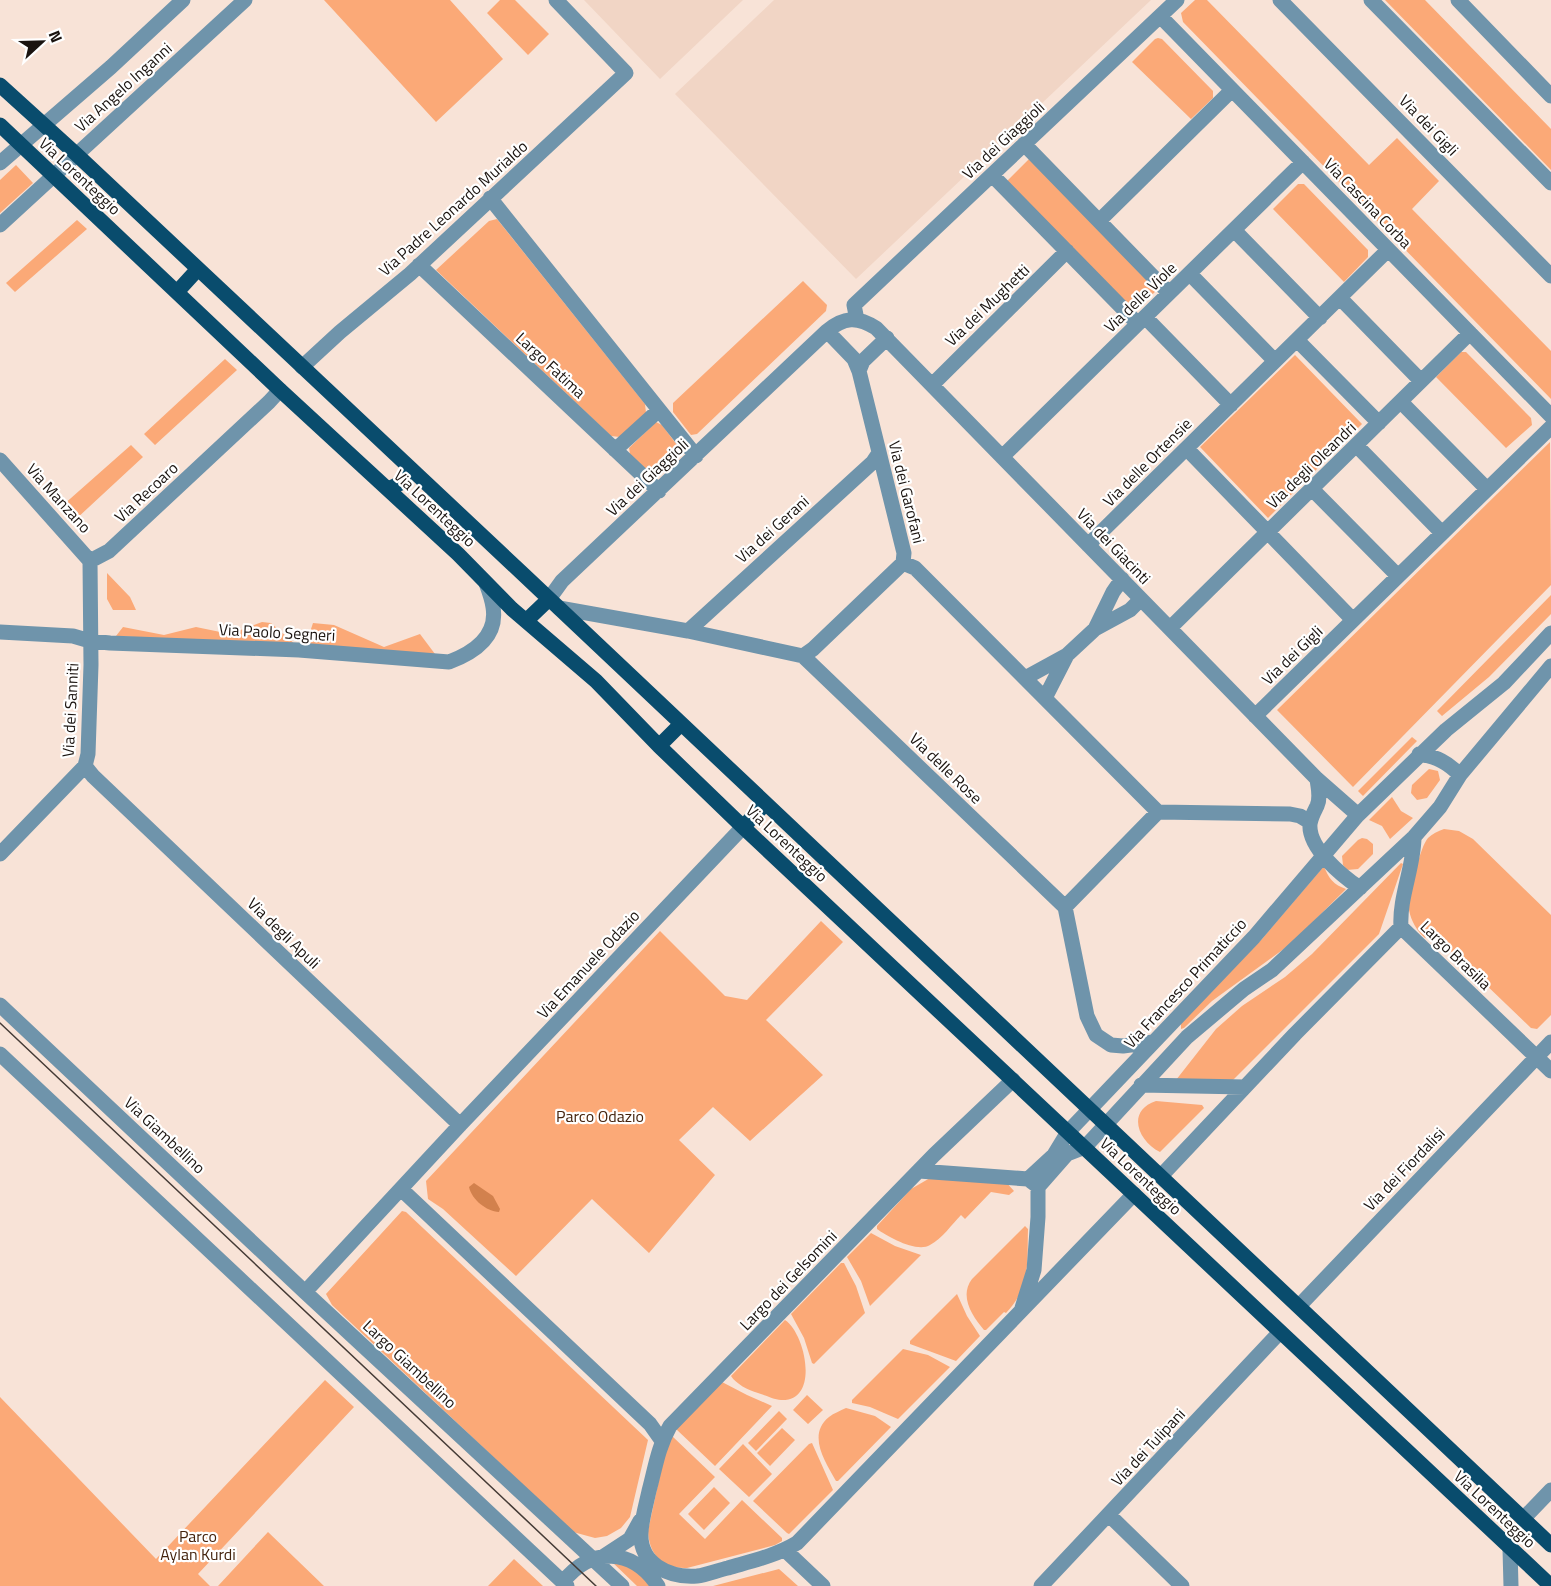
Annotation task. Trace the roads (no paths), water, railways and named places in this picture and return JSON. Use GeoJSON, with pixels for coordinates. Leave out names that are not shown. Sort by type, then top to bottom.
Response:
{"type":"FeatureCollection","features":[{"type":"Feature","properties":{"kind":"main road","name":"Via Lorenteggio"},"geometry":{"type":"LineString","coordinates":[[0,85],[1090,1108],[1551,1545]]}},
{"type":"Feature","properties":{"kind":"main road","name":"Via Lorenteggio"},"geometry":{"type":"LineString","coordinates":[[0,125],[486,583],[596,681],[658,746],[742,827],[1545,1583]]}},
{"type":"Feature","properties":{"kind":"main road"},"geometry":{"type":"LineString","coordinates":[[177,292],[198,269]]}},
{"type":"Feature","properties":{"kind":"main road"},"geometry":{"type":"LineString","coordinates":[[388,489],[401,483],[409,467]]}},
{"type":"Feature","properties":{"kind":"main road"},"geometry":{"type":"LineString","coordinates":[[527,620],[554,604]]}},
{"type":"Feature","properties":{"kind":"main road"},"geometry":{"type":"LineString","coordinates":[[658,746],[680,725]]}},
{"type":"Feature","properties":{"kind":"main road"},"geometry":{"type":"LineString","coordinates":[[742,827],[765,804]]}},
{"type":"Feature","properties":{"kind":"street","name":"Via Angelo Inganni"},"geometry":{"type":"LineString","coordinates":[[0,163],[111,67],[183,0]]}},
{"type":"Feature","properties":{"kind":"street","name":"Via Angelo Inganni"},"geometry":{"type":"LineString","coordinates":[[0,225],[244,0]]}},
{"type":"Feature","properties":{"kind":"street","name":"Via Padre Leonardo Murialdo"},"geometry":{"type":"LineString","coordinates":[[302,367],[419,265],[626,73],[556,0]]}},
{"type":"Feature","properties":{"kind":"street","name":"Via dei Giaggioli"},"geometry":{"type":"LineString","coordinates":[[554,604],[562,581],[827,331],[856,313],[992,175],[1177,0]]}},
{"type":"Feature","properties":{"kind":"street","name":"Via dei Gigli"},"geometry":{"type":"LineString","coordinates":[[1281,0],[1551,276]]}},
{"type":"Feature","properties":{"kind":"street"},"geometry":{"type":"LineString","coordinates":[[1371,0],[1551,183]]}},
{"type":"Feature","properties":{"kind":"street"},"geometry":{"type":"LineString","coordinates":[[1458,0],[1551,96]]}},
{"type":"Feature","properties":{"kind":"street","name":"Via Cascina Corba"},"geometry":{"type":"LineString","coordinates":[[1160,16],[1551,416]]}},
{"type":"Feature","properties":{"kind":"street"},"geometry":{"type":"LineString","coordinates":[[1099,221],[1232,90]]}},
{"type":"Feature","properties":{"kind":"street"},"geometry":{"type":"LineString","coordinates":[[1024,144],[1169,293]]}},
{"type":"Feature","properties":{"kind":"street","name":"Via delle Viole"},"geometry":{"type":"LineString","coordinates":[[1002,457],[1303,162]]}},
{"type":"Feature","properties":{"kind":"street"},"geometry":{"type":"LineString","coordinates":[[992,175],[1067,251],[1231,405]]}},
{"type":"Feature","properties":{"kind":"street"},"geometry":{"type":"LineString","coordinates":[[490,198],[696,456]]}},
{"type":"Feature","properties":{"kind":"street"},"geometry":{"type":"LineString","coordinates":[[1234,230],[1320,318]]}},
{"type":"Feature","properties":{"kind":"street","name":"Via delle Ortensie"},"geometry":{"type":"LineString","coordinates":[[1088,545],[1388,250]]}},
{"type":"Feature","properties":{"kind":"street","name":"Via dei Mughetti"},"geometry":{"type":"LineString","coordinates":[[932,385],[1067,251]]}},
{"type":"Feature","properties":{"kind":"street","name":"Largo Fatima"},"geometry":{"type":"LineString","coordinates":[[419,265],[658,491]]}},
{"type":"Feature","properties":{"kind":"street"},"geometry":{"type":"LineString","coordinates":[[1190,274],[1275,361]]}},
{"type":"Feature","properties":{"kind":"street"},"geometry":{"type":"LineString","coordinates":[[1340,298],[1421,381]]}},
{"type":"Feature","properties":{"kind":"street","name":"Via dei Giacinti"},"geometry":{"type":"LineString","coordinates":[[856,313],[873,326],[932,385],[1317,779]]}},
{"type":"Feature","properties":{"kind":"street"},"geometry":{"type":"LineString","coordinates":[[827,331],[854,358],[859,371]]}},
{"type":"Feature","properties":{"kind":"street","name":"Via degli Oleandri"},"geometry":{"type":"LineString","coordinates":[[1170,628],[1470,333]]}},
{"type":"Feature","properties":{"kind":"street"},"geometry":{"type":"LineString","coordinates":[[859,371],[863,361],[886,339]]}},
{"type":"Feature","properties":{"kind":"street","name":"Via degli Oleandri"},"geometry":{"type":"LineString","coordinates":[[1297,340],[1379,423]]}},
{"type":"Feature","properties":{"kind":"street","name":"Via dei Garofani"},"geometry":{"type":"LineString","coordinates":[[859,371],[904,553],[903,563],[915,568],[1158,812]]}},
{"type":"Feature","properties":{"kind":"street","name":"Via Recoaro"},"geometry":{"type":"LineString","coordinates":[[90,561],[109,551],[280,390]]}},
{"type":"Feature","properties":{"kind":"street"},"geometry":{"type":"LineString","coordinates":[[1401,402],[1487,489]]}},
{"type":"Feature","properties":{"kind":"street"},"geometry":{"type":"LineString","coordinates":[[615,450],[659,410]]}},
{"type":"Feature","properties":{"kind":"street","name":"Via dei Gigli"},"geometry":{"type":"LineString","coordinates":[[1255,716],[1551,427]]}},
{"type":"Feature","properties":{"kind":"street"},"geometry":{"type":"LineString","coordinates":[[1356,445],[1442,533]]}},
{"type":"Feature","properties":{"kind":"street","name":"Via degli Oleandri"},"geometry":{"type":"LineString","coordinates":[[1187,449],[1268,532]]}},
{"type":"Feature","properties":{"kind":"street","name":"Via dei Gerani"},"geometry":{"type":"LineString","coordinates":[[688,631],[873,462],[879,453]]}},
{"type":"Feature","properties":{"kind":"street","name":"Via Manzano"},"geometry":{"type":"LineString","coordinates":[[0,459],[90,561]]}},
{"type":"Feature","properties":{"kind":"street"},"geometry":{"type":"LineString","coordinates":[[1312,489],[1398,576]]}},
{"type":"Feature","properties":{"kind":"street"},"geometry":{"type":"LineString","coordinates":[[1268,532],[1353,620]]}},
{"type":"Feature","properties":{"kind":"street"},"geometry":{"type":"LineString","coordinates":[[90,561],[90,641]]}},
{"type":"Feature","properties":{"kind":"street"},"geometry":{"type":"LineString","coordinates":[[554,604],[803,656],[903,563]]}},
{"type":"Feature","properties":{"kind":"street"},"geometry":{"type":"LineString","coordinates":[[1095,629],[1122,579]]}},
{"type":"Feature","properties":{"kind":"street","name":"Via Paolo Segneri"},"geometry":{"type":"LineString","coordinates":[[0,632],[73,636],[90,641],[299,651],[449,662],[464,657],[478,648],[488,634],[494,609],[486,583]]}},
{"type":"Feature","properties":{"kind":"street"},"geometry":{"type":"LineString","coordinates":[[1025,678],[1067,655],[1095,629],[1130,610],[1141,599]]}},
{"type":"Feature","properties":{"kind":"street"},"geometry":{"type":"LineString","coordinates":[[1323,855],[1358,815],[1419,754],[1504,683],[1551,633]]}},
{"type":"Feature","properties":{"kind":"street","name":"Via dei Sanniti"},"geometry":{"type":"LineString","coordinates":[[0,854],[85,766],[88,754],[90,641]]}},
{"type":"Feature","properties":{"kind":"street"},"geometry":{"type":"LineString","coordinates":[[1045,699],[1067,655]]}},
{"type":"Feature","properties":{"kind":"street","name":"Via delle Rose"},"geometry":{"type":"LineString","coordinates":[[803,656],[1065,907]]}},
{"type":"Feature","properties":{"kind":"street"},"geometry":{"type":"LineString","coordinates":[[919,1171],[1033,1183],[1067,1154],[1084,1147],[1187,1037],[1235,996],[1272,970],[1414,837],[1440,807],[1460,774],[1551,666]]}},
{"type":"Feature","properties":{"kind":"street"},"geometry":{"type":"LineString","coordinates":[[1419,754],[1437,757],[1460,774]]}},
{"type":"Feature","properties":{"kind":"street","name":"Via degli Apuli"},"geometry":{"type":"LineString","coordinates":[[85,766],[460,1125]]}},
{"type":"Feature","properties":{"kind":"street"},"geometry":{"type":"LineString","coordinates":[[1317,779],[1358,815]]}},
{"type":"Feature","properties":{"kind":"street"},"geometry":{"type":"LineString","coordinates":[[1317,779],[1319,800],[1310,822],[1313,839],[1323,855],[1344,878],[1360,888]]}},
{"type":"Feature","properties":{"kind":"street"},"geometry":{"type":"LineString","coordinates":[[1153,1042],[1123,1046],[1112,1045],[1096,1035],[1088,1016],[1065,907],[1158,812],[1290,814],[1300,816],[1310,822]]}},
{"type":"Feature","properties":{"kind":"street","name":"Via Emanuele Odazio"},"geometry":{"type":"LineString","coordinates":[[460,1125],[742,827]]}},
{"type":"Feature","properties":{"kind":"street","name":"Largo Brasilia"},"geometry":{"type":"LineString","coordinates":[[1414,837],[1414,853],[1400,915],[1401,927],[1551,1071]]}},
{"type":"Feature","properties":{"kind":"street","name":"Via Francesco Primaticcio"},"geometry":{"type":"LineString","coordinates":[[1068,1132],[1254,937],[1323,855]]}},
{"type":"Feature","properties":{"kind":"street"},"geometry":{"type":"LineString","coordinates":[[1161,1176],[1294,1034],[1401,927]]}},
{"type":"Feature","properties":{"kind":"street","name":"Via Giambellino"},"geometry":{"type":"LineString","coordinates":[[0,1005],[305,1292]]}},
{"type":"Feature","properties":{"kind":"street"},"geometry":{"type":"LineString","coordinates":[[1176,1018],[1179,1033],[1187,1037]]}},
{"type":"Feature","properties":{"kind":"street"},"geometry":{"type":"LineString","coordinates":[[1536,1057],[1551,1042]]}},
{"type":"Feature","properties":{"kind":"street"},"geometry":{"type":"LineString","coordinates":[[0,1054],[565,1584],[576,1567],[598,1557],[615,1556],[634,1562],[646,1570],[658,1586]]}},
{"type":"Feature","properties":{"kind":"street","name":"Via dei Fiordalisi"},"geometry":{"type":"LineString","coordinates":[[1299,1306],[1536,1057]]}},
{"type":"Feature","properties":{"kind":"street","name":"Largo dei Gelsomini"},"geometry":{"type":"LineString","coordinates":[[1013,1080],[919,1171],[670,1426],[662,1441],[644,1513],[642,1544],[649,1560],[663,1571],[672,1574],[699,1575],[778,1554],[796,1543],[1134,1194]]}},
{"type":"Feature","properties":{"kind":"street"},"geometry":{"type":"LineString","coordinates":[[1141,1085],[1245,1087]]}},
{"type":"Feature","properties":{"kind":"street"},"geometry":{"type":"LineString","coordinates":[[305,1292],[460,1125]]}},
{"type":"Feature","properties":{"kind":"street"},"geometry":{"type":"LineString","coordinates":[[1033,1183],[1068,1132]]}},
{"type":"Feature","properties":{"kind":"street","name":"Largo dei Gelsomini"},"geometry":{"type":"LineString","coordinates":[[1022,1311],[1034,1270],[1038,1217],[1033,1183]]}},
{"type":"Feature","properties":{"kind":"street"},"geometry":{"type":"LineString","coordinates":[[401,1189],[650,1424],[662,1441]]}},
{"type":"Feature","properties":{"kind":"street","name":"Largo Giambellino"},"geometry":{"type":"LineString","coordinates":[[305,1292],[598,1557],[622,1586]]}},
{"type":"Feature","properties":{"kind":"street","name":"Via dei Tulipani"},"geometry":{"type":"LineString","coordinates":[[1041,1586],[1280,1332]]}},
{"type":"Feature","properties":{"kind":"street"},"geometry":{"type":"LineString","coordinates":[[1523,1519],[1551,1490]]}},
{"type":"Feature","properties":{"kind":"street","name":"Largo dei Gelsomini"},"geometry":{"type":"LineString","coordinates":[[598,1557],[630,1539],[644,1513]]}},
{"type":"Feature","properties":{"kind":"street"},"geometry":{"type":"LineString","coordinates":[[1109,1515],[1182,1586]]}},
{"type":"Feature","properties":{"kind":"street"},"geometry":{"type":"LineString","coordinates":[[1510,1549],[1511,1586]]}},
{"type":"Feature","properties":{"kind":"street"},"geometry":{"type":"LineString","coordinates":[[785,1550],[823,1586]]}},
{"type":"Feature","properties":{"kind":"street","name":"Largo dei Gelsomini"},"geometry":{"type":"LineString","coordinates":[[683,1586],[699,1575]]}},
{"type":"Feature","properties":{"kind":"tram line"},"geometry":{"type":"LineString","coordinates":[[0,1023],[596,1586]]}},
{"type":"Feature","properties":{"kind":"park label","name":"Parco Odazio"},"geometry":{"type":"Point","coordinates":[600,1116]}},
{"type":"Feature","properties":{"kind":"park label","name":"Parco Aylan Kurdi"},"geometry":{"type":"Point","coordinates":[198,1545]}}]}
